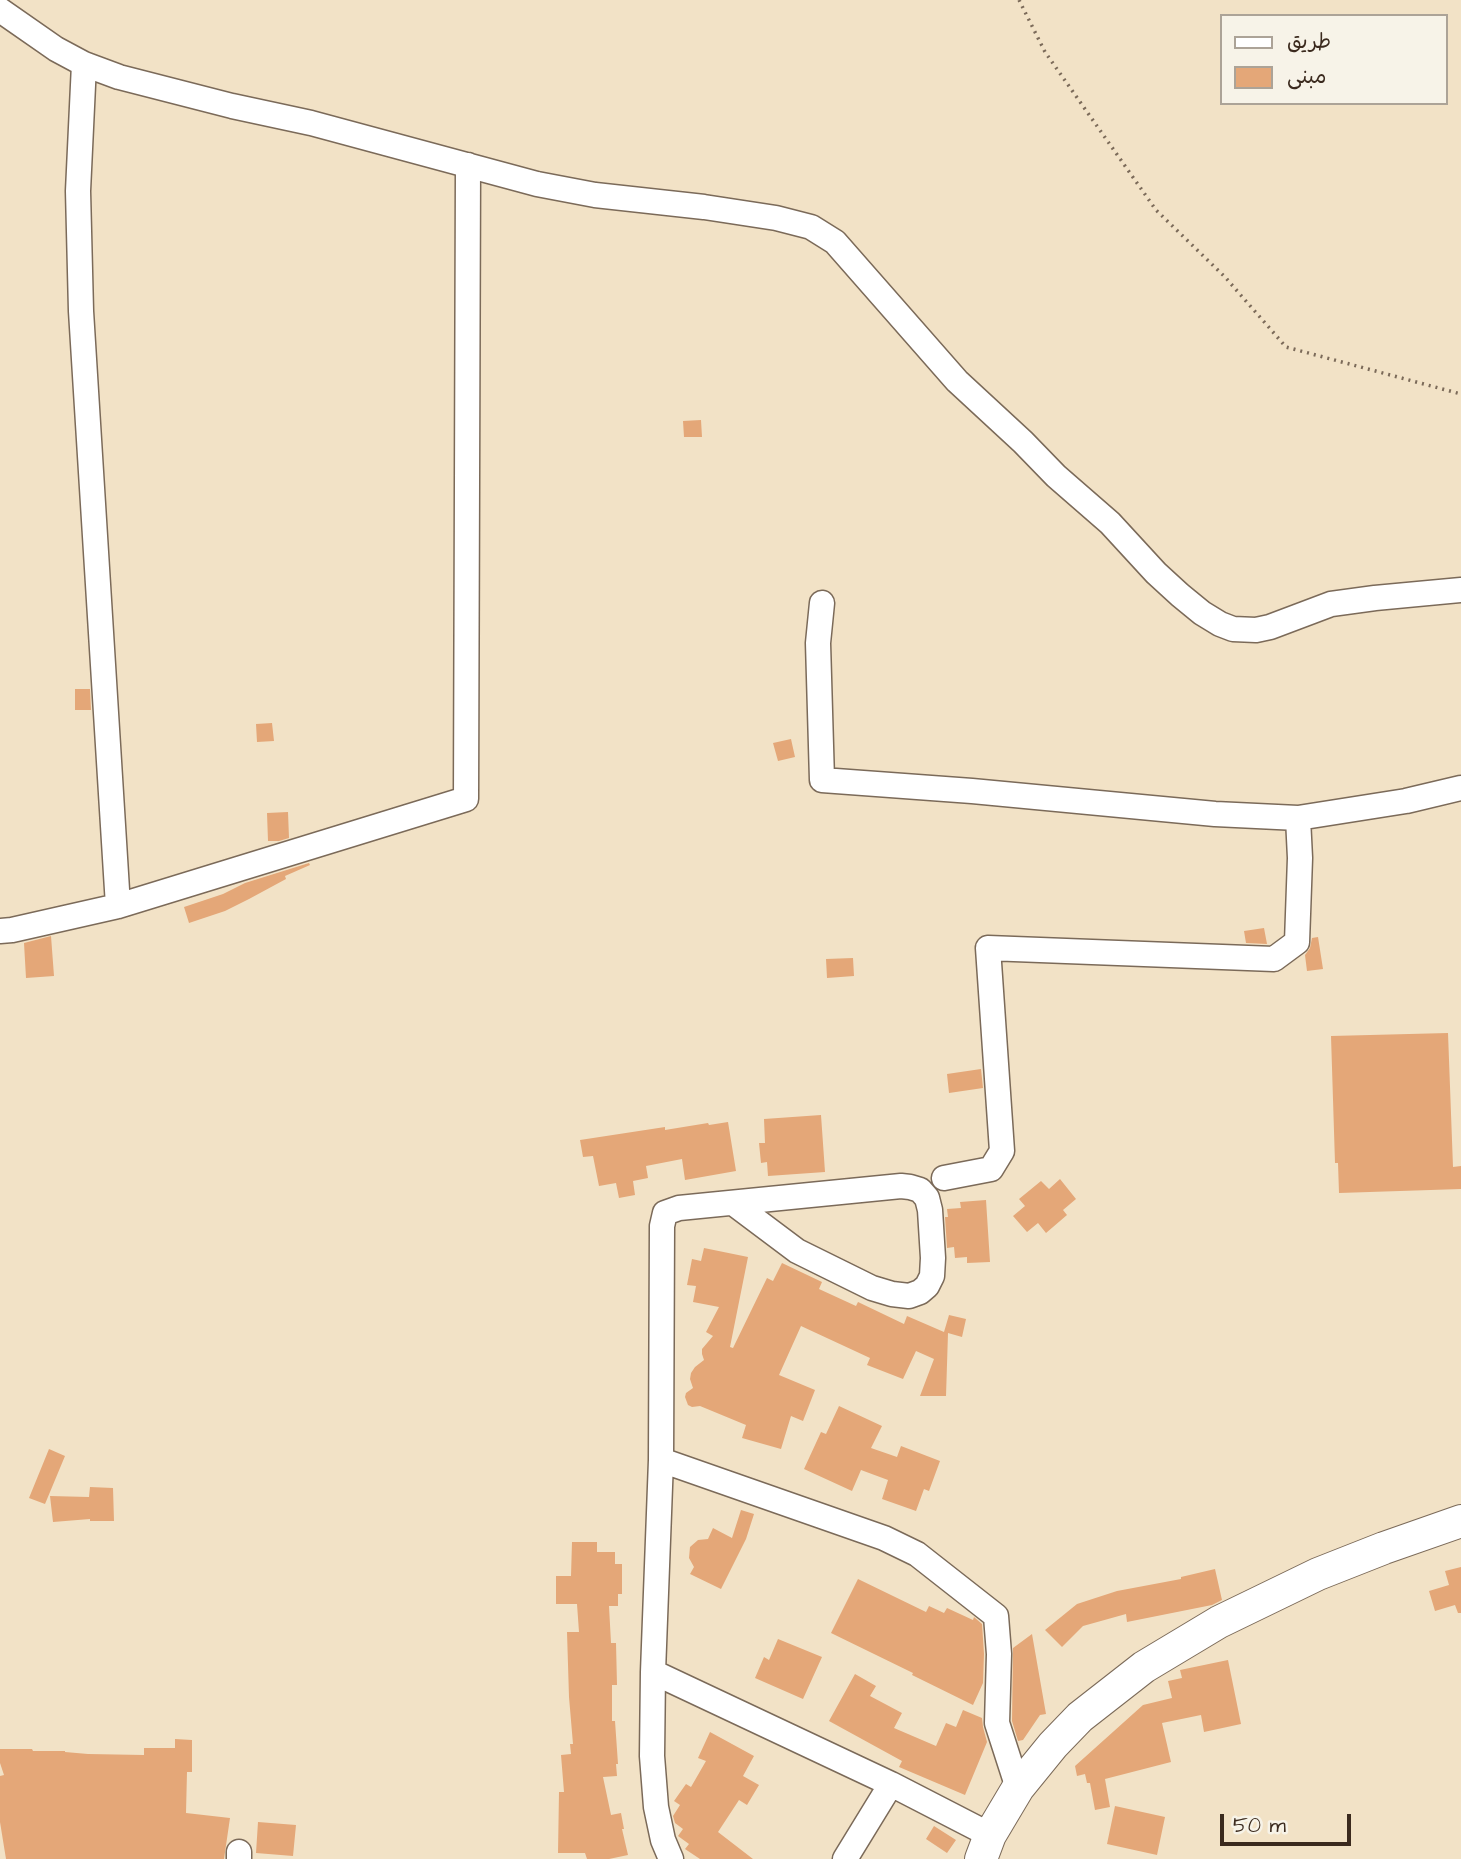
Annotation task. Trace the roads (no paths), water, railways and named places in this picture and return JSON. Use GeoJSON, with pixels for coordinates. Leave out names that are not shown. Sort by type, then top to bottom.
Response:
{"type":"FeatureCollection","features":[{"type":"Feature","properties":{"kind":"main road"},"geometry":{"type":"LineString","coordinates":[[985,1847],[1017,1788],[1053,1745],[1080,1717],[1144,1667],[1219,1622],[1318,1574],[1461,1521]]}},
{"type":"Feature","properties":{"kind":"street"},"geometry":{"type":"LineString","coordinates":[[0,10],[56,49],[84,64],[119,77],[537,184],[595,195],[776,218],[799,223],[824,234],[846,253],[957,381],[1056,476],[1110,523],[1172,588],[1220,624],[1233,629],[1256,630],[1331,604],[1351,600],[1461,590]]}},
{"type":"Feature","properties":{"kind":"street"},"geometry":{"type":"LineString","coordinates":[[84,64],[78,191],[81,311],[118,906]]}},
{"type":"Feature","properties":{"kind":"street"},"geometry":{"type":"LineString","coordinates":[[0,931],[118,906],[466,799],[468,165]]}},
{"type":"Feature","properties":{"kind":"street"},"geometry":{"type":"LineString","coordinates":[[822,603],[818,643],[822,780],[1215,814],[1298,818],[1406,801],[1461,788]]}},
{"type":"Feature","properties":{"kind":"street"},"geometry":{"type":"LineString","coordinates":[[944,1178],[991,1169],[1002,1151],[988,948],[1274,959],[1297,942],[1300,859],[1298,818]]}},
{"type":"Feature","properties":{"kind":"street"},"geometry":{"type":"LineString","coordinates":[[671,1859],[663,1840],[656,1807],[652,1756],[665,1213],[674,1209],[733,1203],[901,1186],[920,1190],[927,1198],[930,1210],[932,1276],[927,1286],[909,1296],[872,1288],[797,1251],[733,1203]]}},
{"type":"Feature","properties":{"kind":"street"},"geometry":{"type":"LineString","coordinates":[[661,1460],[884,1538],[917,1554],[996,1616],[999,1654],[997,1723],[1017,1788]]}},
{"type":"Feature","properties":{"kind":"street"},"geometry":{"type":"LineString","coordinates":[[653,1672],[891,1784],[985,1847]]}},
{"type":"Feature","properties":{"kind":"street"},"geometry":{"type":"LineString","coordinates":[[845,1859],[891,1784]]}}]}
